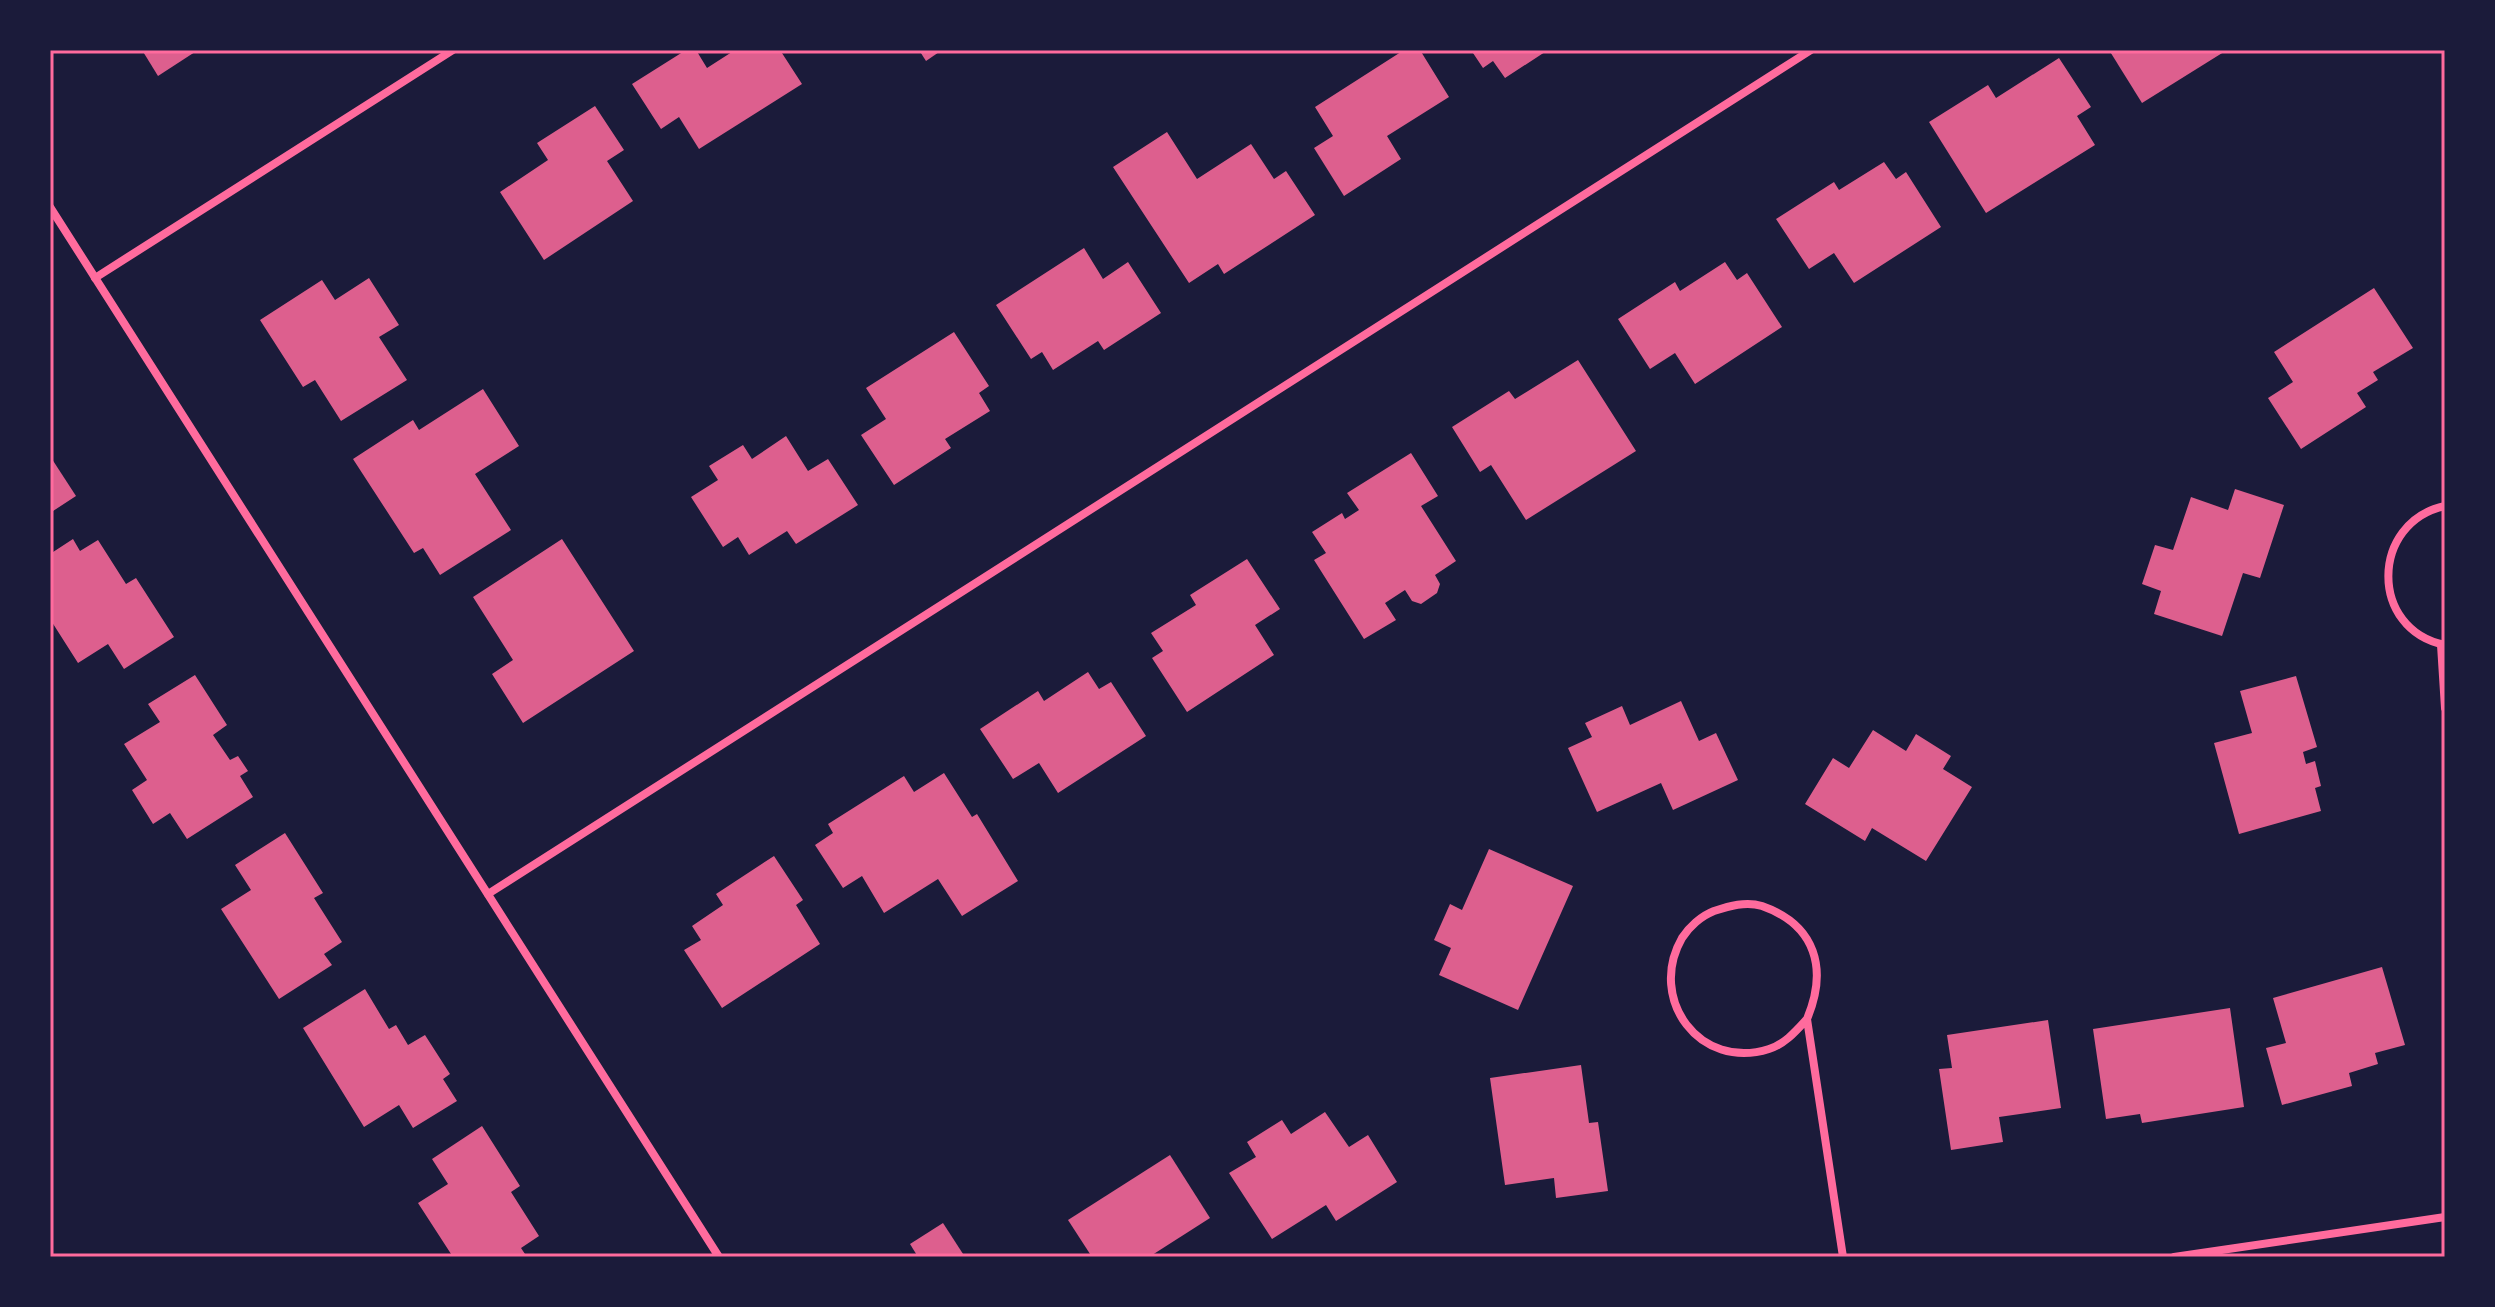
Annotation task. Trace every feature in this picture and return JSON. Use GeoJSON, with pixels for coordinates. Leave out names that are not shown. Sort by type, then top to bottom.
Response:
{"type":"FeatureCollection","features":[{"type":"Feature","properties":{"kind":"street"},"geometry":{"type":"LineString","coordinates":[[95,278],[453,50]]}},
{"type":"Feature","properties":{"kind":"street"},"geometry":{"type":"LineString","coordinates":[[488,894],[1811,50]]}},
{"type":"Feature","properties":{"kind":"street"},"geometry":{"type":"LineString","coordinates":[[50,207],[719,1257]]}},
{"type":"Feature","properties":{"kind":"street"},"geometry":{"type":"LineString","coordinates":[[2445,506],[2420,515],[2403,531],[2391,551],[2387,574],[2391,598],[2402,619],[2419,635],[2443,645],[2445,708]]}},
{"type":"Feature","properties":{"kind":"street"},"geometry":{"type":"LineString","coordinates":[[1807,1019],[1791,1036],[1771,1048],[1748,1053],[1724,1050],[1703,1041],[1686,1025],[1674,1004],[1669,979],[1674,953],[1687,931],[1706,914],[1730,905],[1756,904],[1780,913],[1800,929],[1814,951],[1819,974],[1816,997],[1807,1019],[1843,1257]]}},
{"type":"Feature","properties":{"kind":"street"},"geometry":{"type":"LineString","coordinates":[[2174,1257],[2445,1217]]}},
{"type":"Feature","properties":{"kind":"building"},"geometry":{"type":"Polygon","coordinates":[[[142,50],[198,50],[158,76],[142,50]]]}},
{"type":"Feature","properties":{"kind":"building"},"geometry":{"type":"Polygon","coordinates":[[[686,50],[696,50],[707,68],[735,50],[780,50],[802,84],[699,149],[679,117],[661,129],[632,84],[686,50]]]}},
{"type":"Feature","properties":{"kind":"building"},"geometry":{"type":"Polygon","coordinates":[[[919,50],[942,50],[926,61],[919,50]]]}},
{"type":"Feature","properties":{"kind":"building"},"geometry":{"type":"Polygon","coordinates":[[[1404,50],[1420,50],[1449,97],[1387,136],[1401,159],[1344,196],[1314,148],[1333,136],[1315,107],[1404,50]]]}},
{"type":"Feature","properties":{"kind":"building"},"geometry":{"type":"Polygon","coordinates":[[[1471,50],[1548,50],[1505,78],[1493,61],[1483,68],[1471,50]]]}},
{"type":"Feature","properties":{"kind":"building"},"geometry":{"type":"Polygon","coordinates":[[[2109,50],[2227,50],[2142,103],[2109,50]]]}},
{"type":"Feature","properties":{"kind":"building"},"geometry":{"type":"Polygon","coordinates":[[[2059,58],[2091,107],[2077,116],[2095,145],[1986,213],[1929,122],[1988,85],[1996,98],[2059,58]]]}},
{"type":"Feature","properties":{"kind":"building"},"geometry":{"type":"Polygon","coordinates":[[[595,106],[624,150],[607,161],[633,201],[544,260],[500,192],[548,160],[537,143],[595,106]]]}},
{"type":"Feature","properties":{"kind":"building"},"geometry":{"type":"Polygon","coordinates":[[[1167,132],[1197,179],[1251,144],[1274,179],[1286,171],[1315,215],[1224,274],[1218,264],[1189,283],[1113,167],[1167,132]]]}},
{"type":"Feature","properties":{"kind":"building"},"geometry":{"type":"Polygon","coordinates":[[[1884,162],[1896,179],[1906,172],[1941,227],[1854,283],[1834,253],[1809,269],[1776,219],[1834,182],[1839,190],[1884,162]]]}},
{"type":"Feature","properties":{"kind":"building"},"geometry":{"type":"Polygon","coordinates":[[[1084,248],[1103,279],[1128,262],[1161,313],[1104,350],[1098,341],[1053,370],[1042,352],[1031,359],[996,305],[1084,248]]]}},
{"type":"Feature","properties":{"kind":"building"},"geometry":{"type":"Polygon","coordinates":[[[1725,262],[1737,280],[1747,273],[1782,327],[1695,384],[1675,353],[1650,369],[1618,319],[1675,282],[1680,291],[1725,262]]]}},
{"type":"Feature","properties":{"kind":"building"},"geometry":{"type":"Polygon","coordinates":[[[369,278],[399,325],[379,337],[407,380],[341,421],[315,380],[303,387],[260,320],[322,280],[335,300],[369,278]]]}},
{"type":"Feature","properties":{"kind":"building"},"geometry":{"type":"Polygon","coordinates":[[[2374,288],[2413,348],[2373,372],[2378,380],[2357,393],[2366,407],[2301,449],[2268,398],[2293,382],[2274,352],[2374,288]]]}},
{"type":"Feature","properties":{"kind":"building"},"geometry":{"type":"Polygon","coordinates":[[[954,332],[989,386],[979,393],[990,411],[945,439],[951,448],[894,485],[861,435],[886,419],[866,388],[954,332]]]}},
{"type":"Feature","properties":{"kind":"building"},"geometry":{"type":"Polygon","coordinates":[[[1578,360],[1636,451],[1526,520],[1491,465],[1480,472],[1452,427],[1509,391],[1515,399],[1578,360]]]}},
{"type":"Feature","properties":{"kind":"building"},"geometry":{"type":"Polygon","coordinates":[[[483,389],[519,446],[475,474],[511,530],[440,575],[423,548],[414,553],[353,459],[413,420],[419,430],[483,389]]]}},
{"type":"Feature","properties":{"kind":"building"},"geometry":{"type":"Polygon","coordinates":[[[786,436],[808,471],[828,459],[858,505],[796,544],[787,531],[749,555],[738,537],[723,547],[691,497],[718,480],[709,466],[743,445],[752,459],[786,436]]]}},
{"type":"Feature","properties":{"kind":"building"},"geometry":{"type":"Polygon","coordinates":[[[1411,453],[1438,496],[1421,506],[1456,561],[1435,575],[1440,584],[1437,593],[1421,604],[1412,601],[1405,590],[1385,603],[1396,620],[1364,639],[1314,560],[1326,553],[1312,532],[1342,513],[1345,519],[1359,510],[1347,493],[1411,453]]]}},
{"type":"Feature","properties":{"kind":"building"},"geometry":{"type":"Polygon","coordinates":[[[50,456],[76,496],[50,513],[50,456]]]}},
{"type":"Feature","properties":{"kind":"building"},"geometry":{"type":"Polygon","coordinates":[[[2235,489],[2284,505],[2260,578],[2243,573],[2222,636],[2154,614],[2161,591],[2142,584],[2155,545],[2173,550],[2191,497],[2228,510],[2235,489]]]}},
{"type":"Feature","properties":{"kind":"building"},"geometry":{"type":"Polygon","coordinates":[[[73,539],[80,551],[98,540],[126,584],[136,578],[174,637],[124,669],[108,644],[78,663],[50,619],[50,554],[73,539]]]}},
{"type":"Feature","properties":{"kind":"building"},"geometry":{"type":"Polygon","coordinates":[[[562,539],[634,651],[523,723],[492,674],[513,660],[473,597],[562,539]]]}},
{"type":"Feature","properties":{"kind":"building"},"geometry":{"type":"Polygon","coordinates":[[[1247,559],[1280,609],[1255,625],[1274,655],[1187,712],[1152,658],[1163,651],[1151,633],[1196,605],[1190,595],[1247,559]]]}},
{"type":"Feature","properties":{"kind":"building"},"geometry":{"type":"Polygon","coordinates":[[[1088,672],[1099,689],[1111,682],[1146,736],[1058,793],[1039,763],[1013,779],[980,729],[1038,691],[1044,701],[1088,672]]]}},
{"type":"Feature","properties":{"kind":"building"},"geometry":{"type":"Polygon","coordinates":[[[195,675],[227,725],[213,735],[230,760],[238,756],[248,771],[240,776],[253,797],[187,839],[170,813],[153,824],[132,790],[147,780],[124,744],[160,722],[148,704],[195,675]]]}},
{"type":"Feature","properties":{"kind":"building"},"geometry":{"type":"Polygon","coordinates":[[[2296,676],[2317,747],[2303,752],[2306,764],[2315,761],[2321,786],[2315,788],[2321,811],[2239,834],[2214,743],[2252,733],[2240,691],[2296,676]]]}},
{"type":"Feature","properties":{"kind":"building"},"geometry":{"type":"Polygon","coordinates":[[[1681,701],[1699,741],[1716,733],[1738,780],[1673,810],[1661,783],[1597,812],[1568,748],[1592,737],[1585,723],[1622,706],[1630,725],[1681,701]]]}},
{"type":"Feature","properties":{"kind":"building"},"geometry":{"type":"Polygon","coordinates":[[[1873,730],[1906,751],[1916,734],[1951,756],[1943,769],[1972,787],[1926,861],[1872,828],[1865,841],[1805,804],[1833,758],[1849,768],[1873,730]]]}},
{"type":"Feature","properties":{"kind":"building"},"geometry":{"type":"Polygon","coordinates":[[[944,773],[972,817],[977,814],[1018,881],[962,916],[938,879],[884,913],[862,876],[843,888],[815,845],[833,833],[828,824],[904,776],[914,792],[944,773]]]}},
{"type":"Feature","properties":{"kind":"building"},"geometry":{"type":"Polygon","coordinates":[[[285,833],[323,893],[314,898],[342,942],[324,954],[332,965],[279,999],[221,909],[251,890],[235,865],[285,833]]]}},
{"type":"Feature","properties":{"kind":"building"},"geometry":{"type":"Polygon","coordinates":[[[1489,849],[1573,886],[1518,1010],[1439,975],[1451,948],[1434,940],[1450,904],[1462,910],[1489,849]]]}},
{"type":"Feature","properties":{"kind":"building"},"geometry":{"type":"Polygon","coordinates":[[[774,856],[803,900],[796,905],[820,944],[722,1008],[684,950],[701,940],[692,926],[723,905],[716,894],[774,856]]]}},
{"type":"Feature","properties":{"kind":"building"},"geometry":{"type":"Polygon","coordinates":[[[2382,967],[2405,1045],[2375,1053],[2378,1064],[2349,1073],[2352,1086],[2282,1105],[2266,1048],[2286,1043],[2273,998],[2382,967]]]}},
{"type":"Feature","properties":{"kind":"building"},"geometry":{"type":"Polygon","coordinates":[[[365,989],[389,1029],[396,1025],[408,1045],[425,1035],[450,1074],[443,1079],[457,1101],[413,1128],[399,1105],[364,1127],[303,1028],[365,989]]]}},
{"type":"Feature","properties":{"kind":"building"},"geometry":{"type":"Polygon","coordinates":[[[2230,1008],[2244,1107],[2142,1123],[2140,1114],[2106,1119],[2093,1029],[2230,1008]]]}},
{"type":"Feature","properties":{"kind":"building"},"geometry":{"type":"Polygon","coordinates":[[[2048,1020],[2061,1108],[1999,1117],[2003,1142],[1951,1150],[1939,1069],[1952,1068],[1947,1035],[2048,1020]]]}},
{"type":"Feature","properties":{"kind":"building"},"geometry":{"type":"Polygon","coordinates":[[[1581,1065],[1589,1123],[1598,1122],[1608,1191],[1556,1198],[1554,1178],[1505,1185],[1490,1078],[1581,1065]]]}},
{"type":"Feature","properties":{"kind":"building"},"geometry":{"type":"Polygon","coordinates":[[[1325,1112],[1349,1147],[1368,1135],[1397,1182],[1336,1221],[1326,1205],[1272,1239],[1229,1173],[1256,1157],[1247,1142],[1282,1120],[1291,1134],[1325,1112]]]}},
{"type":"Feature","properties":{"kind":"building"},"geometry":{"type":"Polygon","coordinates":[[[482,1126],[520,1186],[511,1192],[539,1236],[521,1248],[527,1257],[453,1257],[418,1203],[448,1184],[432,1159],[482,1126]]]}},
{"type":"Feature","properties":{"kind":"building"},"geometry":{"type":"Polygon","coordinates":[[[1170,1155],[1210,1218],[1149,1257],[1092,1257],[1068,1220],[1170,1155]]]}},
{"type":"Feature","properties":{"kind":"building"},"geometry":{"type":"Polygon","coordinates":[[[943,1223],[965,1257],[918,1257],[910,1244],[943,1223]]]}}]}
